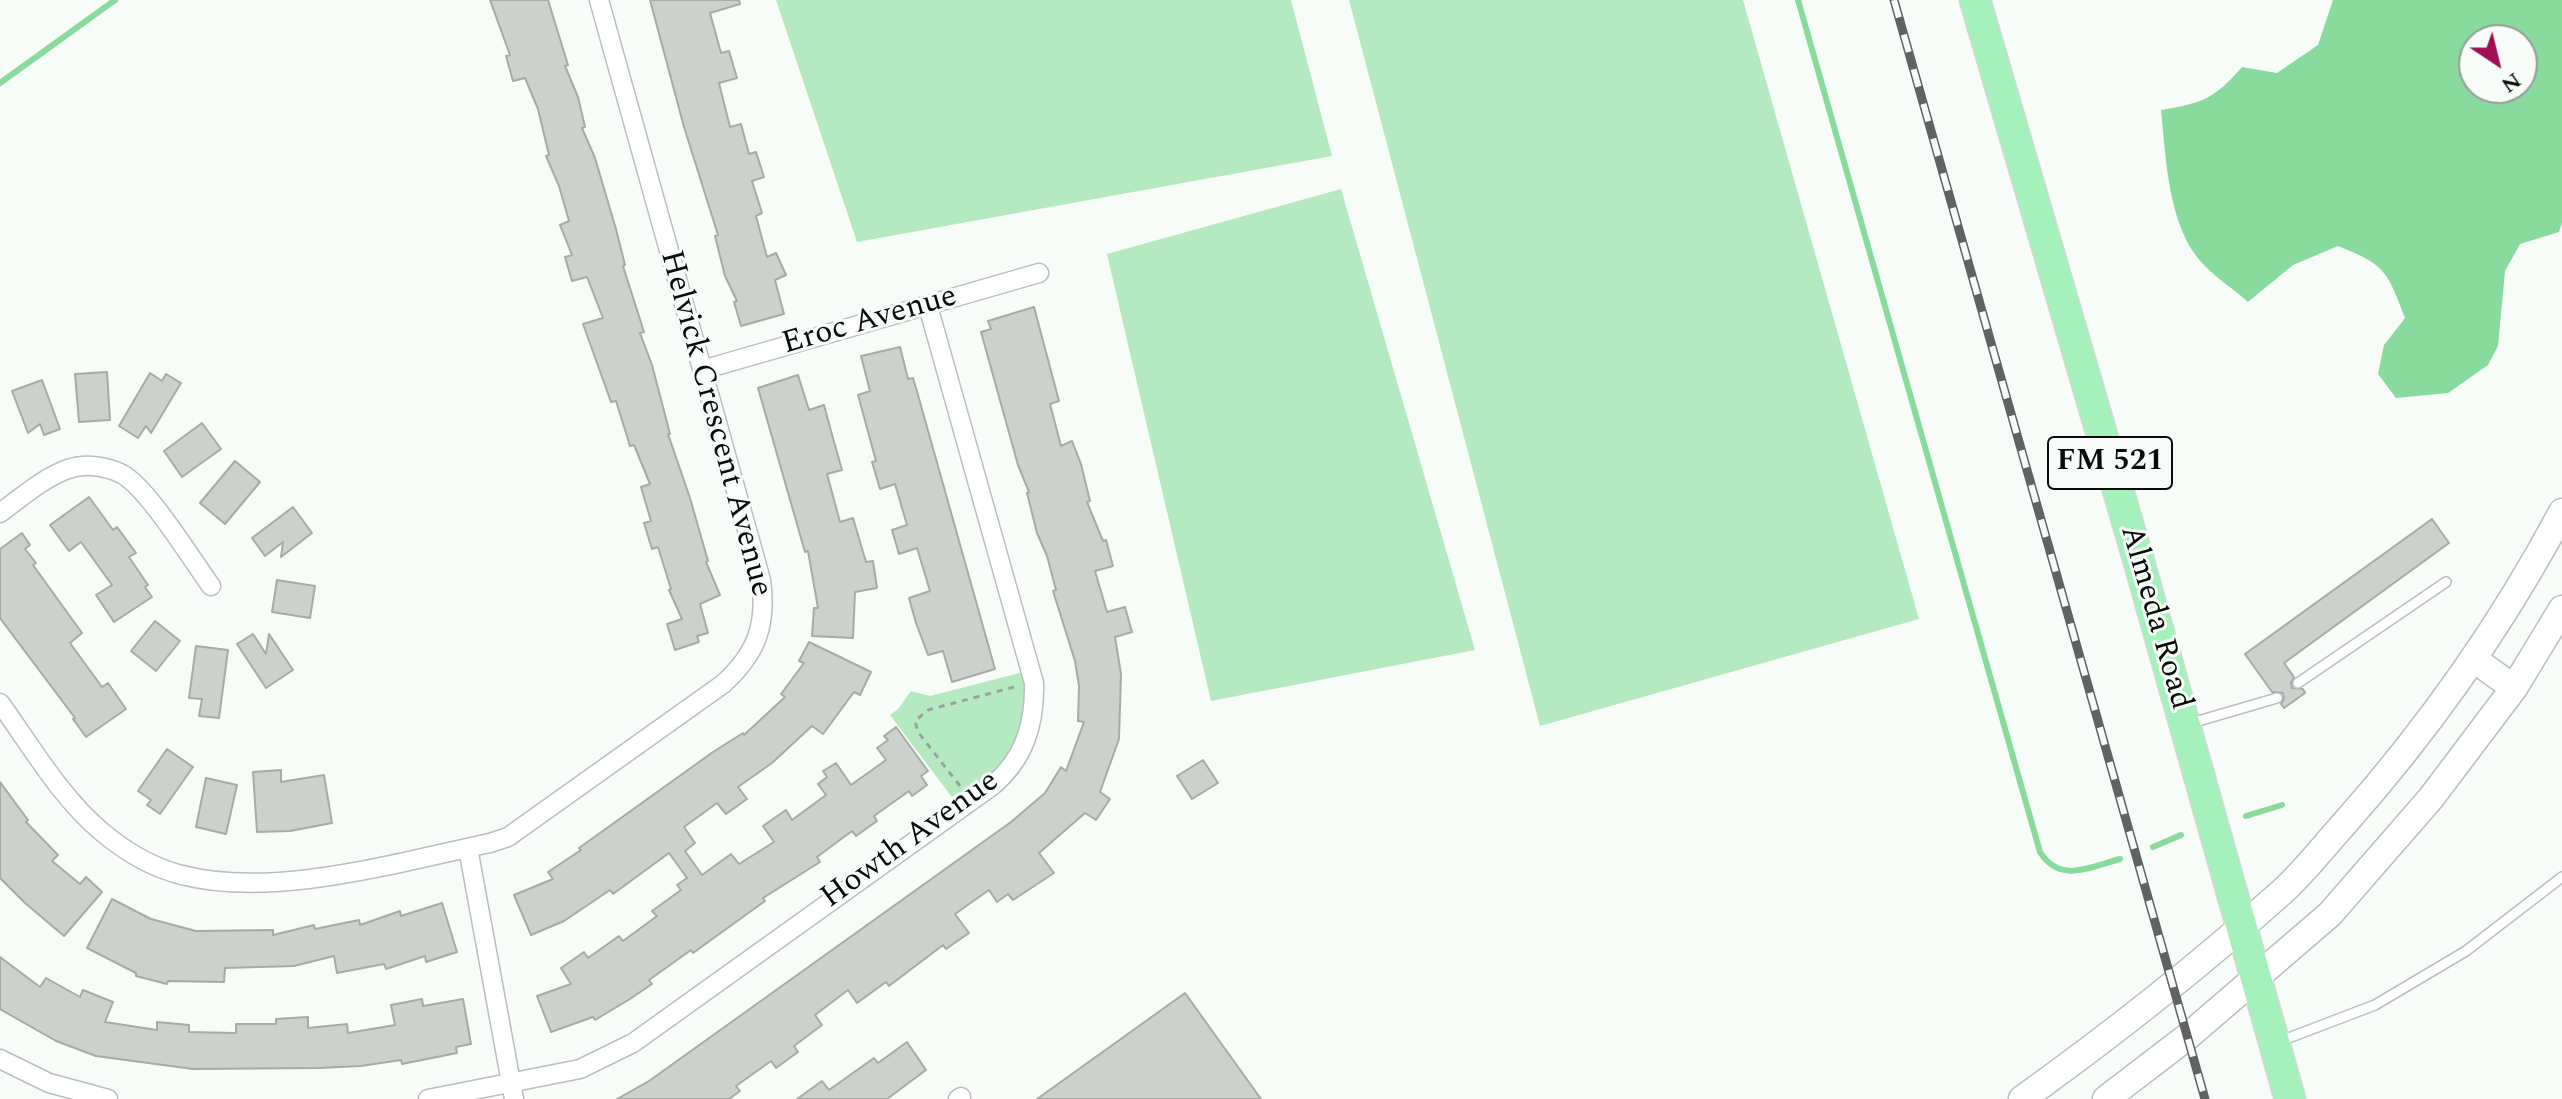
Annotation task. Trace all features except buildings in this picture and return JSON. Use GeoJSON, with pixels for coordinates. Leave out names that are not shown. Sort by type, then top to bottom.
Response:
{"type":"FeatureCollection","features":[{"type":"Feature","properties":{"kind":"main road","name":"Almeda Road"},"geometry":{"type":"LineString","coordinates":[[1975,0],[2290,1099]]}},
{"type":"Feature","properties":{"kind":"main road"},"geometry":{"type":"LineString","coordinates":[[2022,1099],[2173,986],[2285,889],[2383,780],[2475,660],[2562,512]]}},
{"type":"Feature","properties":{"kind":"main road"},"geometry":{"type":"LineString","coordinates":[[2106,1099],[2187,1037],[2330,914],[2431,798],[2514,688],[2562,609]]}},
{"type":"Feature","properties":{"kind":"main road"},"geometry":{"type":"LineString","coordinates":[[2475,660],[2514,688]]}},
{"type":"Feature","properties":{"kind":"street","name":"Helvick Crescent Avenue"},"geometry":{"type":"LineString","coordinates":[[0,703],[59,785],[101,831],[151,865],[217,882],[294,880],[336,875],[508,837],[723,684],[740,668],[752,651],[763,615],[761,580],[599,0]]}},
{"type":"Feature","properties":{"kind":"street","name":"Eroc Avenue"},"geometry":{"type":"LineString","coordinates":[[702,370],[1039,273]]}},
{"type":"Feature","properties":{"kind":"street","name":"Howth Avenue"},"geometry":{"type":"LineString","coordinates":[[428,1099],[513,1091],[580,1069],[633,1043],[992,786],[1005,775],[1022,751],[1032,719],[1034,683],[928,306]]}},
{"type":"Feature","properties":{"kind":"street"},"geometry":{"type":"LineString","coordinates":[[0,513],[49,477],[72,467],[101,466],[124,475],[142,492],[211,586]]}},
{"type":"Feature","properties":{"kind":"street"},"geometry":{"type":"LineString","coordinates":[[468,848],[513,1091]]}},
{"type":"Feature","properties":{"kind":"street"},"geometry":{"type":"LineString","coordinates":[[0,1059],[49,1083],[108,1099]]}},
{"type":"Feature","properties":{"kind":"lane"},"geometry":{"type":"LineString","coordinates":[[2298,683],[2446,582]]}},
{"type":"Feature","properties":{"kind":"lane"},"geometry":{"type":"LineString","coordinates":[[2184,725],[2277,698]]}},
{"type":"Feature","properties":{"kind":"lane"},"geometry":{"type":"LineString","coordinates":[[2275,1043],[2375,1005],[2466,951],[2562,877]]}},
{"type":"Feature","properties":{"kind":"path"},"geometry":{"type":"LineString","coordinates":[[960,786],[918,732],[915,721],[922,712],[1018,686]]}},
{"type":"Feature","properties":{"kind":"shaded area"},"geometry":{"type":"Polygon","coordinates":[[[776,0],[1291,0],[1332,156],[857,242],[776,0]]]}},
{"type":"Feature","properties":{"kind":"shaded area"},"geometry":{"type":"Polygon","coordinates":[[[1349,0],[1743,0],[1919,619],[1540,726],[1349,0]]]}},
{"type":"Feature","properties":{"kind":"shaded area"},"geometry":{"type":"Polygon","coordinates":[[[2333,0],[2562,0],[2562,223],[2559,232],[2520,244],[2505,271],[2498,346],[2488,365],[2448,393],[2396,398],[2378,374],[2384,345],[2405,318],[2394,289],[2375,264],[2338,246],[2293,265],[2248,302],[2214,275],[2192,250],[2176,213],[2171,192],[2161,110],[2207,98],[2242,67],[2277,73],[2318,45],[2333,0]]]}},
{"type":"Feature","properties":{"kind":"shaded area"},"geometry":{"type":"Polygon","coordinates":[[[1341,189],[1475,650],[1211,701],[1107,254],[1341,189]]]}},
{"type":"Feature","properties":{"kind":"shaded area"},"geometry":{"type":"Polygon","coordinates":[[[1031,670],[1022,751],[960,808],[890,715],[911,691],[930,696],[1031,670]]]}},
{"type":"Feature","properties":{"kind":"waterway"},"geometry":{"type":"LineString","coordinates":[[0,83],[115,0]]}},
{"type":"Feature","properties":{"kind":"waterway"},"geometry":{"type":"LineString","coordinates":[[1798,0],[2040,852],[2048,862],[2066,870],[2087,869],[2120,859]]}},
{"type":"Feature","properties":{"kind":"waterway"},"geometry":{"type":"LineString","coordinates":[[2246,816],[2282,805]]}},
{"type":"Feature","properties":{"kind":"waterway"},"geometry":{"type":"LineString","coordinates":[[2153,847],[2181,835]]}},
{"type":"Feature","properties":{"kind":"railway"},"geometry":{"type":"LineString","coordinates":[[1894,0],[2205,1099]]}}]}
